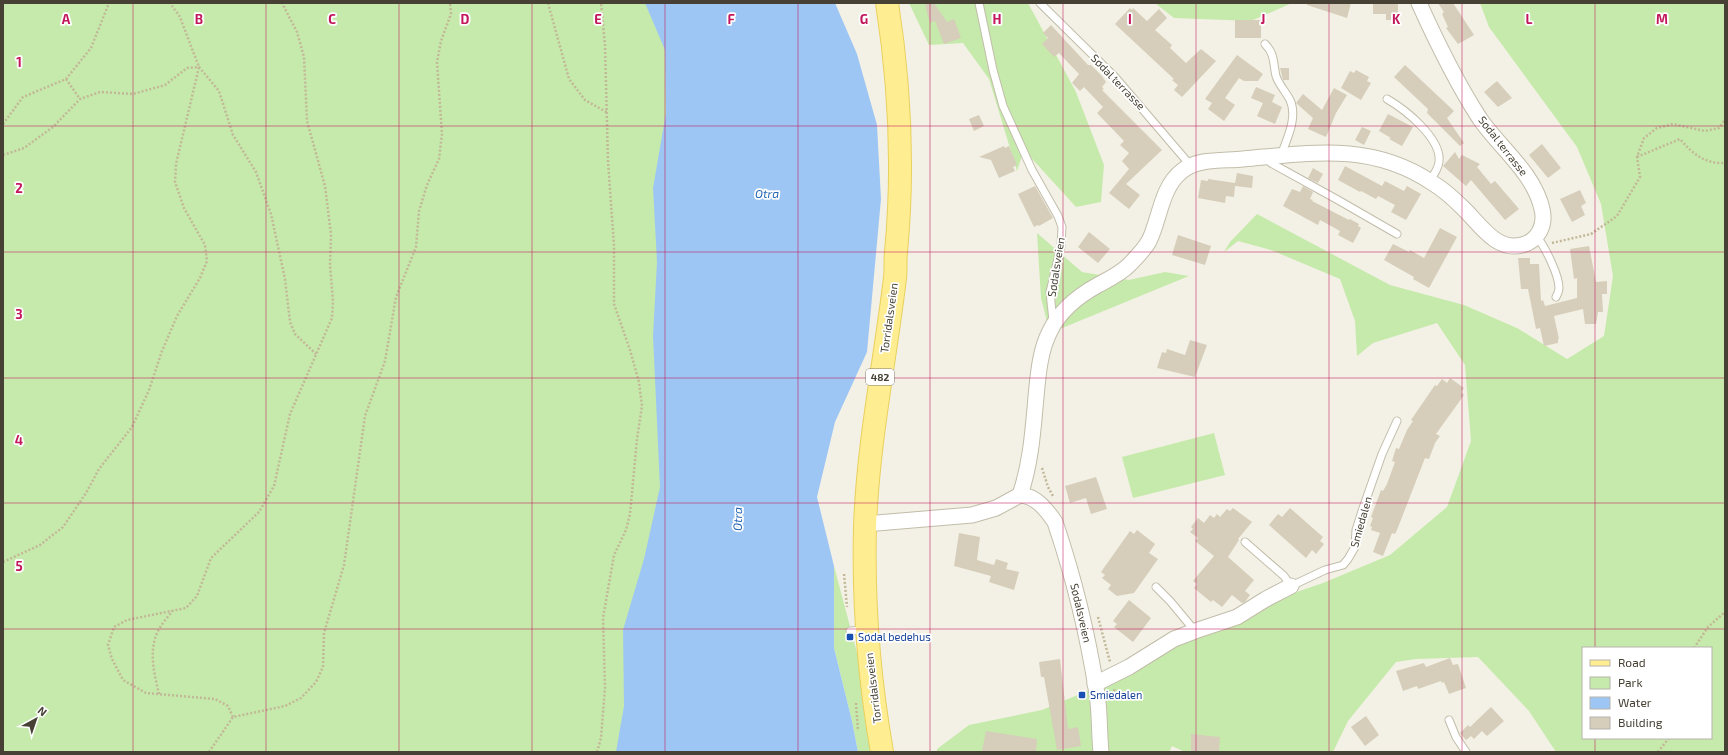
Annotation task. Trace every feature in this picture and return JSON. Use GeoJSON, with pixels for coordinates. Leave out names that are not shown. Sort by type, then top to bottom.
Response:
{"type":"FeatureCollection","features":[{"type":"Feature","properties":{"kind":"main road","name":"Torridalsveien"},"geometry":{"type":"LineString","coordinates":[[882,752],[871,677],[858,631],[874,418],[895,276],[900,203],[900,118],[897,76],[887,3]]}},
{"type":"Feature","properties":{"kind":"street","name":"Sødal terrasse"},"geometry":{"type":"LineString","coordinates":[[1419,3],[1456,80],[1490,132],[1520,166],[1532,185],[1542,207],[1543,219],[1540,241]]}},
{"type":"Feature","properties":{"kind":"street"},"geometry":{"type":"LineString","coordinates":[[1053,325],[1069,304],[1092,288],[1122,271],[1136,258],[1148,241],[1168,190],[1177,176],[1182,170],[1208,161],[1281,155],[1330,153],[1370,156],[1398,164],[1429,181],[1455,200],[1491,237],[1499,242],[1508,246],[1520,246],[1530,242],[1540,241]]}},
{"type":"Feature","properties":{"kind":"street","name":"Sødalsveien"},"geometry":{"type":"LineString","coordinates":[[1053,325],[1049,331],[1040,361],[1031,444],[1025,480],[1020,495],[1026,495],[1035,500],[1048,513],[1054,522],[1075,586],[1095,684],[1101,752]]}},
{"type":"Feature","properties":{"kind":"street"},"geometry":{"type":"LineString","coordinates":[[865,524],[972,515],[996,508],[1020,495]]}},
{"type":"Feature","properties":{"kind":"street","name":"Smiedalen"},"geometry":{"type":"LineString","coordinates":[[1095,684],[1135,664],[1174,639],[1237,617],[1266,598],[1291,586]]}},
{"type":"Feature","properties":{"kind":"lane","name":"Sødalsveien"},"geometry":{"type":"LineString","coordinates":[[979,3],[993,70],[1003,106],[1032,170],[1058,216],[1062,227],[1061,246],[1050,292],[1053,325]]}},
{"type":"Feature","properties":{"kind":"lane","name":"Sødal terrasse"},"geometry":{"type":"LineString","coordinates":[[1040,3],[1115,77],[1191,166]]}},
{"type":"Feature","properties":{"kind":"lane"},"geometry":{"type":"LineString","coordinates":[[1265,44],[1272,52],[1278,82],[1291,101],[1292,110],[1290,130],[1281,155]]}},
{"type":"Feature","properties":{"kind":"lane"},"geometry":{"type":"LineString","coordinates":[[1388,99],[1401,107],[1436,145],[1439,154],[1439,163],[1436,172],[1429,181]]}},
{"type":"Feature","properties":{"kind":"lane"},"geometry":{"type":"LineString","coordinates":[[1264,157],[1271,163],[1397,234]]}},
{"type":"Feature","properties":{"kind":"lane"},"geometry":{"type":"LineString","coordinates":[[1540,241],[1554,268],[1559,289],[1556,297]]}},
{"type":"Feature","properties":{"kind":"lane","name":"Smiedalen"},"geometry":{"type":"LineString","coordinates":[[1291,586],[1325,570],[1343,565],[1348,559],[1355,547],[1356,530],[1382,454],[1397,421]]}},
{"type":"Feature","properties":{"kind":"lane"},"geometry":{"type":"LineString","coordinates":[[1245,542],[1284,576],[1291,586]]}},
{"type":"Feature","properties":{"kind":"lane"},"geometry":{"type":"LineString","coordinates":[[1156,587],[1195,631]]}},
{"type":"Feature","properties":{"kind":"lane"},"geometry":{"type":"LineString","coordinates":[[1449,720],[1456,737],[1466,752]]}},
{"type":"Feature","properties":{"kind":"path"},"geometry":{"type":"LineString","coordinates":[[3,124],[23,97],[66,79],[91,48],[109,3]]}},
{"type":"Feature","properties":{"kind":"path"},"geometry":{"type":"LineString","coordinates":[[170,3],[180,17],[199,67],[218,91],[233,134],[256,172],[271,214],[286,279],[290,322],[295,334],[316,354]]}},
{"type":"Feature","properties":{"kind":"path"},"geometry":{"type":"LineString","coordinates":[[233,717],[228,706],[215,699],[146,693],[123,680],[112,659],[108,645],[114,627],[127,620],[186,608],[197,596],[211,558],[259,512],[274,486],[290,414],[332,318],[333,301],[330,265],[331,234],[325,186],[307,121],[304,57],[296,32],[282,3]]}},
{"type":"Feature","properties":{"kind":"path"},"geometry":{"type":"LineString","coordinates":[[209,752],[233,717],[285,706],[301,698],[316,682],[323,667],[324,632],[344,565],[365,416],[385,361],[396,296],[416,247],[419,211],[427,185],[439,159],[442,134],[437,62],[441,41],[451,14],[450,3]]}},
{"type":"Feature","properties":{"kind":"path"},"geometry":{"type":"LineString","coordinates":[[548,3],[569,79],[585,100],[608,113]]}},
{"type":"Feature","properties":{"kind":"path"},"geometry":{"type":"LineString","coordinates":[[597,752],[601,738],[605,688],[603,618],[614,555],[626,530],[630,514],[637,439],[642,406],[639,382],[614,304],[614,246],[608,161],[608,113],[602,3]]}},
{"type":"Feature","properties":{"kind":"path"},"geometry":{"type":"LineString","coordinates":[[3,155],[24,148],[54,127],[80,99],[100,92],[133,94],[165,85],[187,68],[199,67]]}},
{"type":"Feature","properties":{"kind":"path"},"geometry":{"type":"LineString","coordinates":[[3,562],[40,545],[63,527],[86,493],[99,469],[132,427],[149,390],[162,351],[177,316],[200,278],[207,261],[205,245],[184,208],[174,182],[176,164],[199,67]]}},
{"type":"Feature","properties":{"kind":"path"},"geometry":{"type":"LineString","coordinates":[[66,79],[80,99]]}},
{"type":"Feature","properties":{"kind":"path"},"geometry":{"type":"LineString","coordinates":[[1540,241],[1591,234],[1617,216],[1640,177],[1637,157],[1644,138],[1657,128],[1673,124],[1705,131],[1719,128],[1725,120]]}},
{"type":"Feature","properties":{"kind":"path"},"geometry":{"type":"LineString","coordinates":[[1637,157],[1680,138],[1693,154],[1707,162],[1725,164]]}},
{"type":"Feature","properties":{"kind":"path"},"geometry":{"type":"LineString","coordinates":[[159,694],[153,665],[155,640],[160,627],[172,611]]}},
{"type":"Feature","properties":{"kind":"path"},"geometry":{"type":"LineString","coordinates":[[1695,647],[1708,627],[1725,612]]}},
{"type":"Feature","properties":{"kind":"path"},"geometry":{"type":"LineString","coordinates":[[1658,752],[1668,739]]}},
{"type":"Feature","properties":{"kind":"green space"},"geometry":{"type":"Polygon","coordinates":[[[3,3],[725,3],[698,752],[3,752],[3,3]]]}},
{"type":"Feature","properties":{"kind":"green space"},"geometry":{"type":"Polygon","coordinates":[[[909,3],[1028,3],[1076,92],[1104,165],[1101,202],[1076,207],[1024,150],[1017,171],[989,79],[963,43],[929,45],[909,3]]]}},
{"type":"Feature","properties":{"kind":"green space"},"geometry":{"type":"Polygon","coordinates":[[[1155,3],[1292,3],[1251,21],[1174,18],[1155,3]]]}},
{"type":"Feature","properties":{"kind":"green space"},"geometry":{"type":"Polygon","coordinates":[[[1480,3],[1725,3],[1725,752],[1556,752],[1529,711],[1478,657],[1416,659],[1396,662],[1348,721],[1333,752],[1185,752],[1172,746],[1169,752],[937,752],[937,749],[969,725],[1042,710],[1113,680],[1160,651],[1249,608],[1323,583],[1390,555],[1447,507],[1471,441],[1465,365],[1437,323],[1373,343],[1357,356],[1355,321],[1340,279],[1271,250],[1238,241],[1224,252],[1230,242],[1257,214],[1390,285],[1464,305],[1517,328],[1567,359],[1604,336],[1613,276],[1601,204],[1577,147],[1489,27],[1480,3]]]}},
{"type":"Feature","properties":{"kind":"green space"},"geometry":{"type":"Polygon","coordinates":[[[1037,233],[1082,272],[1129,280],[1165,272],[1189,276],[1050,333],[1041,298],[1037,233]]]}},
{"type":"Feature","properties":{"kind":"green space"},"geometry":{"type":"Polygon","coordinates":[[[1214,433],[1225,475],[1133,498],[1122,457],[1214,433]]]}},
{"type":"Feature","properties":{"kind":"green space"},"geometry":{"type":"Polygon","coordinates":[[[834,566],[882,752],[858,752],[834,648],[834,566]]]}},
{"type":"Feature","properties":{"kind":"water","name":"Otra"},"geometry":{"type":"Polygon","coordinates":[[[645,3],[835,3],[857,54],[877,125],[881,199],[867,352],[835,422],[817,497],[834,566],[834,648],[858,752],[616,752],[624,706],[623,630],[644,559],[660,487],[653,336],[657,262],[653,188],[666,113],[665,50],[645,3]]]}},
{"type":"Feature","properties":{"kind":"building"},"geometry":{"type":"Polygon","coordinates":[[[934,3],[947,22],[954,19],[961,38],[944,44],[935,21],[930,23],[925,5],[934,3]]]}},
{"type":"Feature","properties":{"kind":"building"},"geometry":{"type":"Polygon","coordinates":[[[1307,3],[1351,3],[1347,18],[1307,5],[1307,3]]]}},
{"type":"Feature","properties":{"kind":"building"},"geometry":{"type":"Polygon","coordinates":[[[1373,3],[1398,3],[1398,20],[1386,20],[1386,14],[1373,14],[1373,3]]]}},
{"type":"Feature","properties":{"kind":"building"},"geometry":{"type":"Polygon","coordinates":[[[1438,3],[1453,3],[1474,35],[1458,44],[1446,28],[1448,27],[1442,14],[1444,12],[1438,3]]]}},
{"type":"Feature","properties":{"kind":"building"},"geometry":{"type":"Polygon","coordinates":[[[1130,8],[1132,10],[1133,8],[1147,21],[1159,9],[1167,18],[1155,30],[1172,45],[1170,48],[1186,63],[1201,49],[1216,61],[1182,97],[1174,90],[1178,85],[1172,80],[1174,79],[1115,24],[1130,8]]]}},
{"type":"Feature","properties":{"kind":"building"},"geometry":{"type":"Polygon","coordinates":[[[1235,20],[1261,20],[1261,38],[1235,38],[1235,20]]]}},
{"type":"Feature","properties":{"kind":"building"},"geometry":{"type":"Polygon","coordinates":[[[1051,25],[1088,65],[1091,65],[1102,76],[1106,82],[1102,87],[1104,89],[1102,90],[1162,150],[1126,184],[1140,195],[1129,209],[1109,193],[1129,169],[1122,161],[1129,153],[1120,145],[1124,141],[1097,113],[1103,107],[1084,87],[1080,91],[1072,83],[1079,74],[1059,53],[1054,57],[1042,44],[1048,38],[1043,33],[1051,25]]]}},
{"type":"Feature","properties":{"kind":"building"},"geometry":{"type":"Polygon","coordinates":[[[1237,55],[1263,74],[1258,81],[1244,81],[1239,78],[1225,98],[1235,105],[1224,121],[1208,109],[1212,103],[1205,99],[1237,55]]]}},
{"type":"Feature","properties":{"kind":"building"},"geometry":{"type":"Polygon","coordinates":[[[1405,65],[1454,111],[1447,118],[1464,143],[1460,146],[1427,113],[1428,109],[1394,77],[1405,65]]]}},
{"type":"Feature","properties":{"kind":"building"},"geometry":{"type":"Polygon","coordinates":[[[1280,68],[1289,68],[1289,80],[1283,80],[1280,68]]]}},
{"type":"Feature","properties":{"kind":"building"},"geometry":{"type":"Polygon","coordinates":[[[1356,70],[1369,77],[1367,81],[1371,83],[1361,100],[1341,88],[1350,71],[1354,73],[1356,70]]]}},
{"type":"Feature","properties":{"kind":"building"},"geometry":{"type":"Polygon","coordinates":[[[1497,81],[1512,98],[1498,107],[1484,92],[1497,81]]]}},
{"type":"Feature","properties":{"kind":"building"},"geometry":{"type":"Polygon","coordinates":[[[1256,87],[1275,95],[1272,102],[1282,107],[1275,124],[1257,116],[1263,103],[1251,98],[1256,87]]]}},
{"type":"Feature","properties":{"kind":"building"},"geometry":{"type":"Polygon","coordinates":[[[1334,88],[1347,95],[1336,113],[1326,137],[1308,129],[1313,118],[1296,103],[1303,94],[1322,110],[1334,88]]]}},
{"type":"Feature","properties":{"kind":"building"},"geometry":{"type":"Polygon","coordinates":[[[1388,114],[1413,127],[1402,146],[1389,139],[1391,138],[1379,131],[1388,114]]]}},
{"type":"Feature","properties":{"kind":"building"},"geometry":{"type":"Polygon","coordinates":[[[979,115],[984,126],[974,131],[969,119],[979,115]]]}},
{"type":"Feature","properties":{"kind":"building"},"geometry":{"type":"Polygon","coordinates":[[[1362,127],[1371,131],[1364,145],[1355,140],[1362,127]]]}},
{"type":"Feature","properties":{"kind":"building"},"geometry":{"type":"Polygon","coordinates":[[[1542,144],[1561,168],[1548,178],[1529,155],[1542,144]]]}},
{"type":"Feature","properties":{"kind":"building"},"geometry":{"type":"Polygon","coordinates":[[[1004,146],[1005,148],[1009,146],[1017,165],[1013,167],[1015,171],[999,178],[991,160],[979,157],[1004,146]]]}},
{"type":"Feature","properties":{"kind":"building"},"geometry":{"type":"Polygon","coordinates":[[[1455,152],[1459,159],[1462,155],[1480,164],[1477,167],[1491,184],[1495,181],[1519,209],[1505,220],[1471,180],[1466,186],[1443,166],[1455,152]]]}},
{"type":"Feature","properties":{"kind":"building"},"geometry":{"type":"Polygon","coordinates":[[[1345,166],[1382,186],[1385,181],[1404,191],[1407,186],[1421,194],[1406,220],[1391,212],[1395,205],[1378,196],[1376,199],[1361,191],[1360,192],[1338,180],[1345,166]]]}},
{"type":"Feature","properties":{"kind":"building"},"geometry":{"type":"Polygon","coordinates":[[[1313,168],[1323,174],[1318,183],[1308,178],[1313,168]]]}},
{"type":"Feature","properties":{"kind":"building"},"geometry":{"type":"Polygon","coordinates":[[[1237,173],[1253,176],[1252,188],[1235,186],[1234,197],[1226,196],[1225,203],[1198,198],[1201,180],[1208,181],[1208,179],[1235,183],[1237,173]]]}},
{"type":"Feature","properties":{"kind":"building"},"geometry":{"type":"Polygon","coordinates":[[[1035,186],[1053,218],[1039,226],[1034,227],[1018,194],[1035,186]]]}},
{"type":"Feature","properties":{"kind":"building"},"geometry":{"type":"Polygon","coordinates":[[[1303,186],[1313,192],[1310,199],[1313,200],[1312,201],[1359,224],[1358,226],[1361,228],[1353,243],[1338,235],[1340,231],[1320,220],[1318,225],[1283,206],[1292,189],[1300,192],[1303,186]]]}},
{"type":"Feature","properties":{"kind":"building"},"geometry":{"type":"Polygon","coordinates":[[[1580,190],[1586,203],[1581,206],[1585,215],[1572,222],[1560,199],[1580,190]]]}},
{"type":"Feature","properties":{"kind":"building"},"geometry":{"type":"Polygon","coordinates":[[[1440,228],[1457,237],[1429,288],[1413,279],[1414,277],[1384,260],[1393,244],[1409,252],[1410,250],[1424,258],[1440,228]]]}},
{"type":"Feature","properties":{"kind":"building"},"geometry":{"type":"Polygon","coordinates":[[[1089,232],[1110,249],[1098,263],[1078,247],[1089,232]]]}},
{"type":"Feature","properties":{"kind":"building"},"geometry":{"type":"Polygon","coordinates":[[[1178,235],[1211,246],[1205,265],[1172,255],[1178,235]]]}},
{"type":"Feature","properties":{"kind":"building"},"geometry":{"type":"Polygon","coordinates":[[[1589,246],[1596,282],[1607,281],[1607,294],[1602,294],[1603,312],[1598,312],[1596,324],[1585,324],[1583,309],[1554,316],[1559,339],[1558,343],[1544,346],[1540,328],[1536,329],[1528,289],[1521,289],[1518,258],[1530,258],[1530,264],[1539,264],[1541,301],[1543,300],[1545,306],[1577,298],[1577,278],[1574,279],[1570,249],[1589,246]]]}},
{"type":"Feature","properties":{"kind":"building"},"geometry":{"type":"Polygon","coordinates":[[[1190,340],[1207,345],[1195,377],[1157,368],[1162,352],[1166,353],[1167,349],[1185,355],[1190,340]]]}},
{"type":"Feature","properties":{"kind":"building"},"geometry":{"type":"Polygon","coordinates":[[[1450,378],[1464,388],[1461,392],[1464,395],[1436,434],[1440,436],[1435,443],[1429,459],[1425,458],[1397,530],[1395,534],[1392,533],[1383,556],[1373,552],[1380,533],[1371,530],[1372,527],[1370,526],[1373,518],[1371,517],[1381,490],[1383,491],[1387,484],[1395,462],[1392,461],[1396,448],[1399,449],[1407,430],[1413,421],[1411,420],[1435,385],[1437,386],[1442,379],[1447,383],[1450,378]]]}},
{"type":"Feature","properties":{"kind":"building"},"geometry":{"type":"Polygon","coordinates":[[[1096,477],[1107,509],[1091,514],[1086,498],[1070,503],[1065,486],[1096,477]]]}},
{"type":"Feature","properties":{"kind":"building"},"geometry":{"type":"Polygon","coordinates":[[[1233,508],[1252,522],[1238,539],[1239,540],[1228,557],[1254,580],[1245,591],[1250,595],[1245,602],[1242,603],[1232,595],[1222,607],[1213,600],[1211,602],[1194,588],[1197,584],[1193,581],[1214,556],[1195,541],[1198,538],[1190,532],[1193,529],[1191,527],[1198,518],[1204,523],[1210,515],[1214,518],[1217,514],[1220,517],[1227,509],[1230,511],[1233,508]]]}},
{"type":"Feature","properties":{"kind":"building"},"geometry":{"type":"Polygon","coordinates":[[[1290,508],[1323,537],[1320,541],[1324,544],[1316,554],[1312,550],[1306,558],[1269,525],[1278,514],[1282,517],[1290,508]]]}},
{"type":"Feature","properties":{"kind":"building"},"geometry":{"type":"Polygon","coordinates":[[[1137,530],[1155,544],[1149,553],[1158,559],[1134,593],[1117,596],[1108,589],[1111,585],[1102,578],[1105,575],[1101,572],[1130,531],[1134,534],[1137,530]]]}},
{"type":"Feature","properties":{"kind":"building"},"geometry":{"type":"Polygon","coordinates":[[[959,533],[980,537],[977,560],[994,565],[996,559],[1008,563],[1006,569],[1019,572],[1014,590],[989,582],[991,576],[954,566],[959,533]]]}},
{"type":"Feature","properties":{"kind":"building"},"geometry":{"type":"Polygon","coordinates":[[[1129,600],[1151,618],[1133,642],[1114,627],[1117,624],[1113,621],[1129,600]]]}},
{"type":"Feature","properties":{"kind":"building"},"geometry":{"type":"Polygon","coordinates":[[[1450,658],[1453,665],[1458,664],[1466,688],[1449,694],[1444,682],[1442,683],[1441,681],[1418,689],[1417,686],[1403,691],[1396,671],[1424,663],[1426,667],[1450,658]]]}},
{"type":"Feature","properties":{"kind":"building"},"geometry":{"type":"Polygon","coordinates":[[[1060,659],[1068,729],[1078,727],[1081,746],[1057,750],[1044,677],[1041,677],[1039,662],[1060,659]]]}},
{"type":"Feature","properties":{"kind":"building"},"geometry":{"type":"Polygon","coordinates":[[[1491,707],[1504,721],[1487,736],[1482,731],[1474,739],[1471,736],[1466,740],[1460,733],[1468,725],[1470,727],[1491,707]]]}},
{"type":"Feature","properties":{"kind":"building"},"geometry":{"type":"Polygon","coordinates":[[[1366,716],[1379,735],[1365,746],[1351,727],[1366,716]]]}},
{"type":"Feature","properties":{"kind":"building"},"geometry":{"type":"Polygon","coordinates":[[[986,731],[1037,739],[1036,752],[982,751],[986,731]]]}},
{"type":"Feature","properties":{"kind":"building"},"geometry":{"type":"Polygon","coordinates":[[[1191,734],[1220,737],[1219,752],[1191,752],[1191,734]]]}},
{"type":"Feature","properties":{"kind":"place","name":"Sødal bedehus"},"geometry":{"type":"Point","coordinates":[850,637]}},
{"type":"Feature","properties":{"kind":"place","name":"Smiedalen"},"geometry":{"type":"Point","coordinates":[1082,695]}}]}
